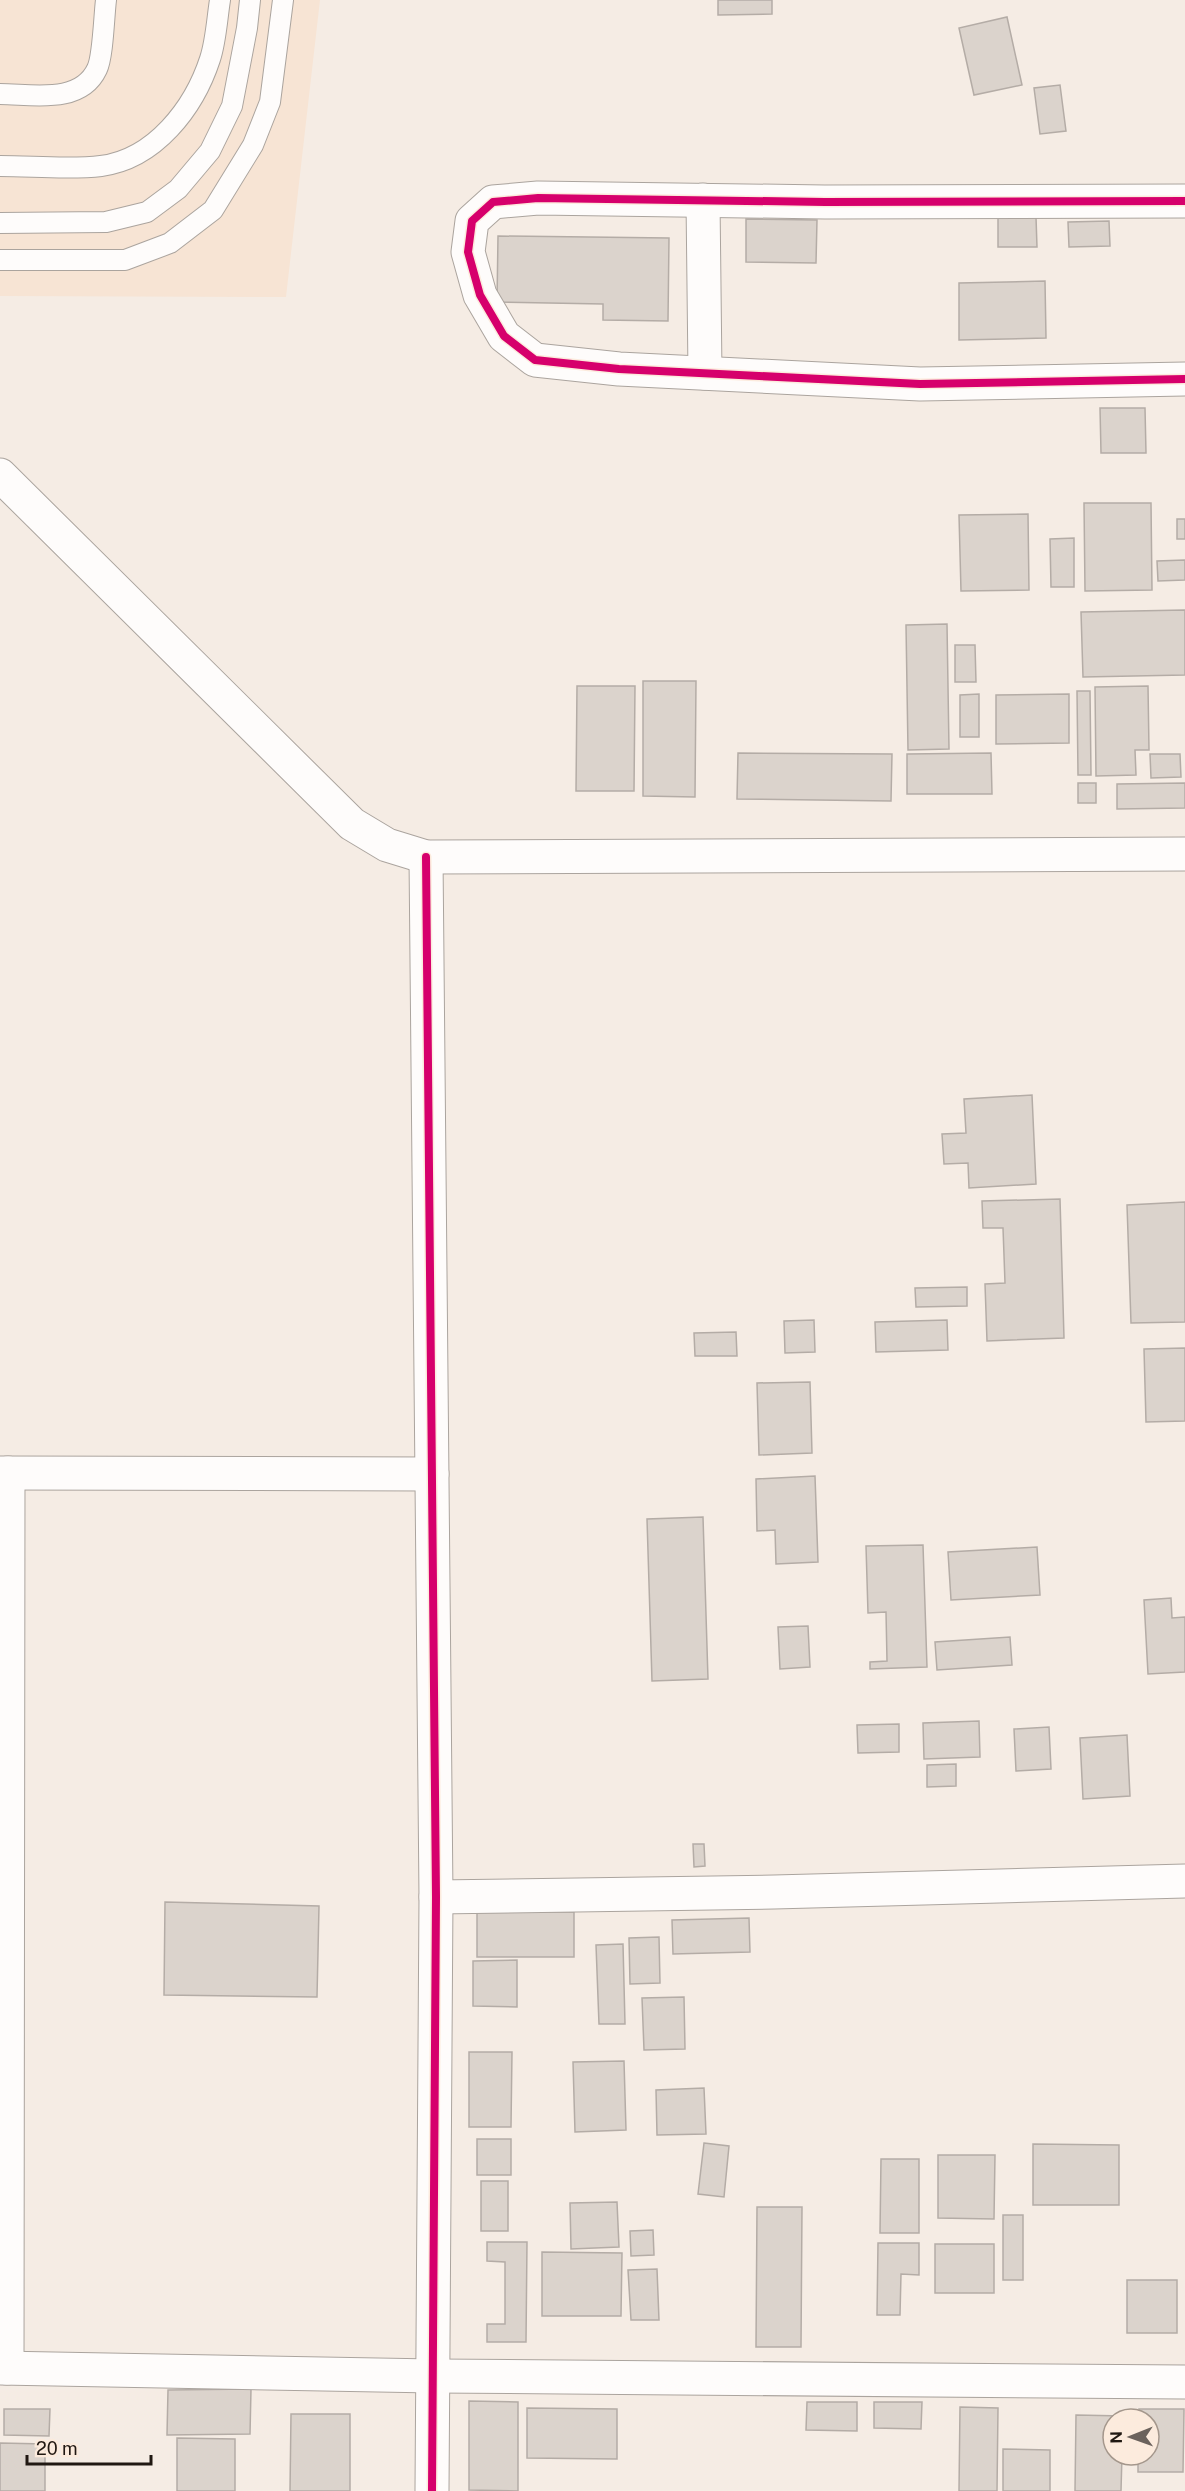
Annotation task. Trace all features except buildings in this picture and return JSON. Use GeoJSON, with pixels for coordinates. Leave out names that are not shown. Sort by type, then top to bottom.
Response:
{"type":"FeatureCollection","features":[{"type":"Feature","properties":{"kind":"street"},"geometry":{"type":"LineString","coordinates":[[1185,201],[538,198],[493,202],[472,221],[468,252],[480,295],[504,336],[535,360],[619,369],[920,384],[1185,379]]}},
{"type":"Feature","properties":{"kind":"street"},"geometry":{"type":"LineString","coordinates":[[703,200],[705,373]]}},
{"type":"Feature","properties":{"kind":"street"},"geometry":{"type":"LineString","coordinates":[[0,475],[352,824],[387,845],[426,857],[1185,854]]}},
{"type":"Feature","properties":{"kind":"street"},"geometry":{"type":"LineString","coordinates":[[426,857],[436,1897],[432,2491]]}},
{"type":"Feature","properties":{"kind":"street"},"geometry":{"type":"LineString","coordinates":[[432,1474],[4,1473],[4,2368],[433,2376],[1185,2382]]}},
{"type":"Feature","properties":{"kind":"street"},"geometry":{"type":"LineString","coordinates":[[436,1897],[774,1892],[1185,1881]]}},
{"type":"Feature","properties":{"kind":"lane"},"geometry":{"type":"LineString","coordinates":[[0,94],[63,95],[84,86],[98,68],[106,0]]}},
{"type":"Feature","properties":{"kind":"lane"},"geometry":{"type":"LineString","coordinates":[[0,166],[101,166],[134,158],[166,133],[198,90],[211,57],[220,0]]}},
{"type":"Feature","properties":{"kind":"lane"},"geometry":{"type":"LineString","coordinates":[[0,223],[106,222],[147,212],[178,189],[210,151],[232,106],[250,0]]}},
{"type":"Feature","properties":{"kind":"lane"},"geometry":{"type":"LineString","coordinates":[[0,260],[125,260],[170,243],[213,210],[253,145],[270,102],[283,0]]}},
{"type":"Feature","properties":{"kind":"shaded area"},"geometry":{"type":"Polygon","coordinates":[[[0,0],[320,0],[286,297],[0,296],[0,0]]]}},
{"type":"Feature","properties":{"kind":"cycle path"},"geometry":{"type":"LineString","coordinates":[[1185,201],[825,202],[538,198],[493,202],[472,221],[468,252],[480,295],[504,336],[535,360],[619,369],[920,384],[1185,379]]}},
{"type":"Feature","properties":{"kind":"cycle path"},"geometry":{"type":"LineString","coordinates":[[426,857],[436,1897],[432,2491]]}}]}
